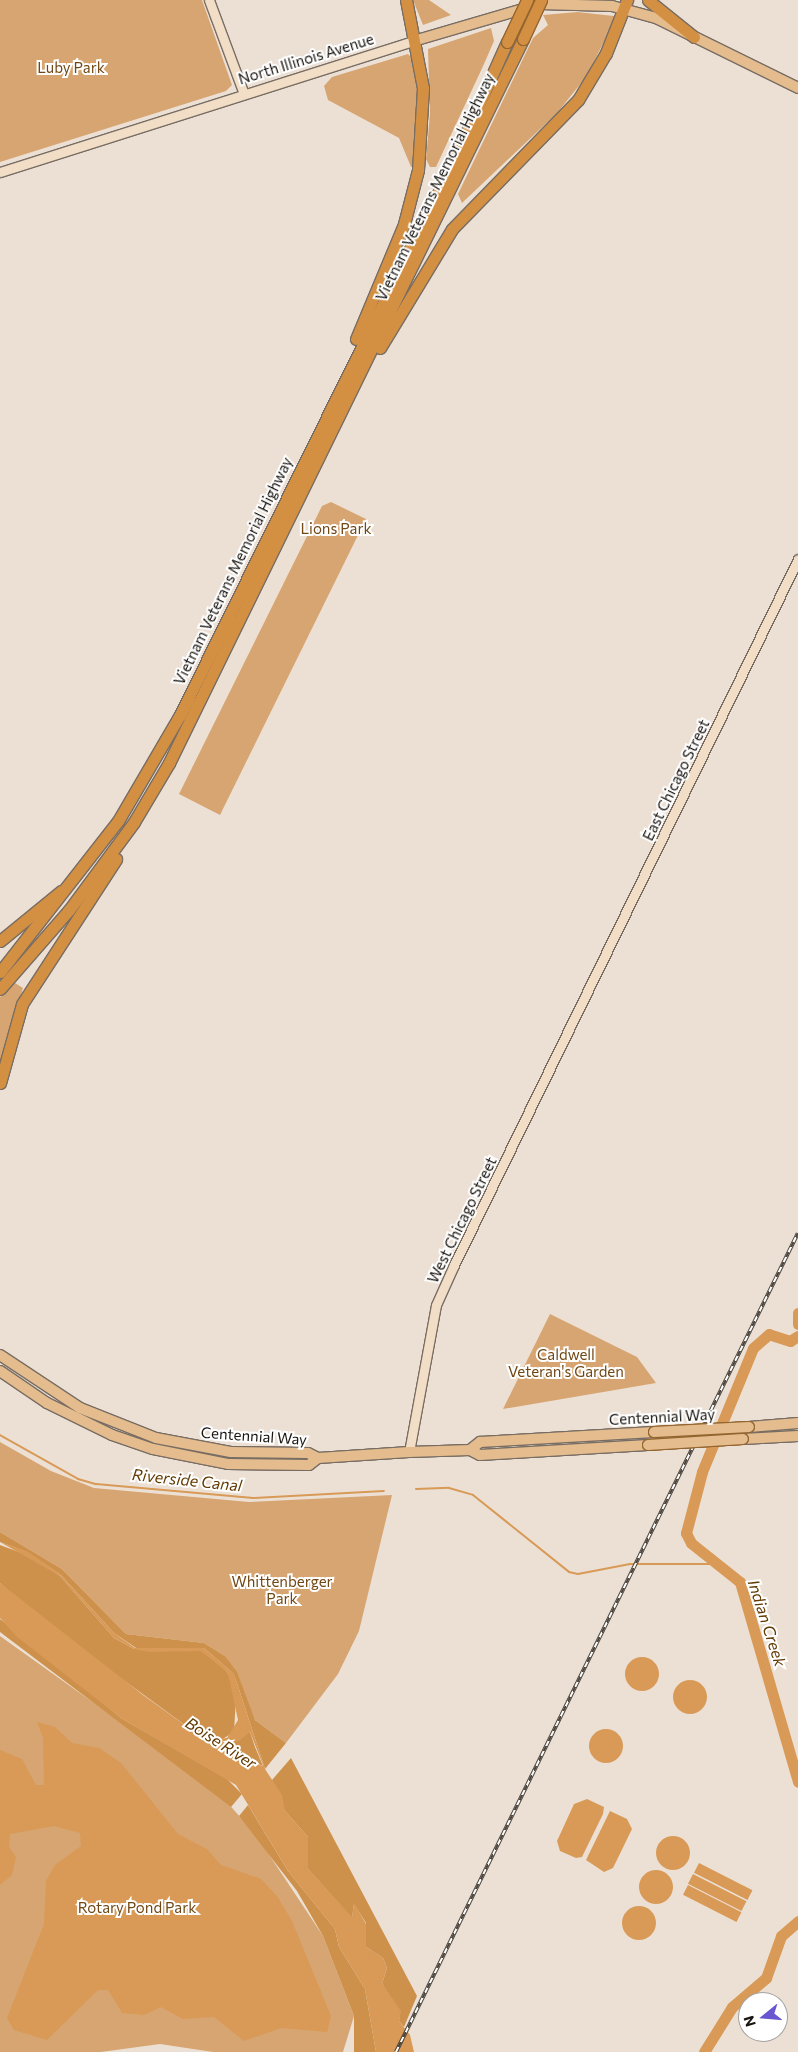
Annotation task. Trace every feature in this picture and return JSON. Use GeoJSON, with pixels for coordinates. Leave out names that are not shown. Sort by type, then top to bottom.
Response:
{"type":"FeatureCollection","features":[{"type":"Feature","properties":{"kind":"highway"},"geometry":{"type":"LineString","coordinates":[[349,367],[358,332],[404,224],[416,180],[424,118],[417,40],[406,0]]}},
{"type":"Feature","properties":{"kind":"highway","name":"Vietnam Veterans Memorial Highway"},"geometry":{"type":"LineString","coordinates":[[0,972],[76,880],[118,821],[180,715],[349,367],[455,158],[527,0]]}},
{"type":"Feature","properties":{"kind":"highway","name":"Vietnam Veterans Memorial Highway"},"geometry":{"type":"LineString","coordinates":[[355,387],[541,0]]}},
{"type":"Feature","properties":{"kind":"highway"},"geometry":{"type":"LineString","coordinates":[[648,0],[694,37]]}},
{"type":"Feature","properties":{"kind":"highway"},"geometry":{"type":"LineString","coordinates":[[0,1083],[22,1004],[121,850],[134,822],[200,704],[355,387],[452,229],[578,100],[606,53],[626,4]]}},
{"type":"Feature","properties":{"kind":"highway"},"geometry":{"type":"LineString","coordinates":[[0,989],[69,910],[134,822]]}},
{"type":"Feature","properties":{"kind":"highway"},"geometry":{"type":"LineString","coordinates":[[0,942],[76,880]]}},
{"type":"Feature","properties":{"kind":"main road","name":"North Illinois Avenue"},"geometry":{"type":"LineString","coordinates":[[417,40],[540,4],[585,2],[626,4],[798,88]]}},
{"type":"Feature","properties":{"kind":"main road","name":"Centennial Way"},"geometry":{"type":"LineString","coordinates":[[0,1355],[80,1408],[156,1438],[231,1452],[308,1452],[318,1458]]}},
{"type":"Feature","properties":{"kind":"main road","name":"Centennial Way"},"geometry":{"type":"LineString","coordinates":[[0,1371],[76,1419],[153,1449],[228,1464],[309,1465],[318,1458],[409,1452],[470,1450],[480,1454],[798,1436]]}},
{"type":"Feature","properties":{"kind":"main road","name":"Centennial Way"},"geometry":{"type":"LineString","coordinates":[[470,1450],[480,1442],[798,1423]]}},
{"type":"Feature","properties":{"kind":"street"},"geometry":{"type":"LineString","coordinates":[[209,0],[244,94]]}},
{"type":"Feature","properties":{"kind":"street","name":"North Illinois Avenue"},"geometry":{"type":"LineString","coordinates":[[0,172],[417,40]]}},
{"type":"Feature","properties":{"kind":"street","name":"East Chicago Street"},"geometry":{"type":"LineString","coordinates":[[577,1012],[798,559]]}},
{"type":"Feature","properties":{"kind":"street","name":"West Chicago Street"},"geometry":{"type":"LineString","coordinates":[[409,1452],[436,1305],[577,1012]]}},
{"type":"Feature","properties":{"kind":"green space","name":"Luby Park"},"geometry":{"type":"Polygon","coordinates":[[[0,0],[202,0],[232,85],[226,91],[0,162],[0,0]]]}},
{"type":"Feature","properties":{"kind":"green space"},"geometry":{"type":"Polygon","coordinates":[[[413,0],[429,0],[451,15],[423,25],[413,0]]]}},
{"type":"Feature","properties":{"kind":"green space"},"geometry":{"type":"Polygon","coordinates":[[[577,12],[614,16],[615,20],[586,77],[557,113],[462,203],[458,194],[533,38],[548,25],[543,15],[577,12]]]}},
{"type":"Feature","properties":{"kind":"green space"},"geometry":{"type":"Polygon","coordinates":[[[491,28],[494,41],[484,64],[436,167],[430,167],[426,159],[430,114],[428,49],[491,28]]]}},
{"type":"Feature","properties":{"kind":"green space"},"geometry":{"type":"Polygon","coordinates":[[[408,54],[416,63],[420,115],[414,166],[411,167],[399,138],[328,100],[324,86],[332,77],[408,54]]]}},
{"type":"Feature","properties":{"kind":"green space","name":"Lions Park"},"geometry":{"type":"Polygon","coordinates":[[[331,502],[366,519],[220,815],[179,794],[322,506],[331,502]]]}},
{"type":"Feature","properties":{"kind":"green space"},"geometry":{"type":"Polygon","coordinates":[[[15,983],[23,988],[0,1064],[0,997],[15,983]]]}},
{"type":"Feature","properties":{"kind":"green space","name":"Caldwell Veteran's Garden"},"geometry":{"type":"Polygon","coordinates":[[[550,1314],[637,1357],[656,1383],[503,1409],[550,1314]]]}},
{"type":"Feature","properties":{"kind":"green space","name":"Whittenberger Park"},"geometry":{"type":"Polygon","coordinates":[[[0,1442],[51,1471],[94,1488],[249,1502],[392,1495],[359,1631],[338,1674],[286,1743],[255,1720],[225,1656],[204,1643],[126,1634],[62,1569],[0,1532],[0,1442]]]}},
{"type":"Feature","properties":{"kind":"green space","name":"Rotary Pond Park"},"geometry":{"type":"Polygon","coordinates":[[[0,1636],[182,1766],[226,1801],[256,1835],[323,1936],[354,2016],[343,2052],[213,2052],[160,2044],[101,2052],[0,2052],[0,1636]]]}},
{"type":"Feature","properties":{"kind":"shaded area"},"geometry":{"type":"Polygon","coordinates":[[[0,1532],[62,1569],[126,1634],[204,1643],[225,1656],[237,1672],[255,1720],[286,1743],[265,1769],[234,1674],[204,1648],[136,1648],[114,1633],[61,1575],[27,1552],[0,1542],[0,1532]]]}},
{"type":"Feature","properties":{"kind":"shaded area"},"geometry":{"type":"Polygon","coordinates":[[[0,1545],[27,1555],[60,1576],[114,1638],[134,1649],[201,1651],[214,1659],[228,1673],[236,1697],[234,1732],[221,1740],[196,1733],[48,1625],[0,1583],[0,1545]]]}},
{"type":"Feature","properties":{"kind":"shaded area"},"geometry":{"type":"Polygon","coordinates":[[[0,1619],[121,1718],[227,1779],[242,1794],[231,1807],[0,1632],[0,1619]]]}},
{"type":"Feature","properties":{"kind":"shaded area"},"geometry":{"type":"Polygon","coordinates":[[[250,1732],[263,1766],[224,1749],[223,1744],[250,1732]]]}},
{"type":"Feature","properties":{"kind":"shaded area"},"geometry":{"type":"Polygon","coordinates":[[[291,1758],[417,1996],[404,2027],[399,2021],[400,2011],[382,1984],[387,1968],[383,1958],[366,1947],[366,1923],[354,1904],[352,1918],[308,1869],[308,1837],[285,1811],[272,1780],[291,1758]]]}},
{"type":"Feature","properties":{"kind":"shaded area"},"geometry":{"type":"Polygon","coordinates":[[[248,1805],[288,1871],[335,1929],[339,1947],[365,1989],[376,2052],[354,2052],[354,2016],[323,1936],[297,1891],[239,1816],[248,1805]]]}},
{"type":"Feature","properties":{"kind":"water","name":"Boise River"},"geometry":{"type":"Polygon","coordinates":[[[0,1542],[28,1552],[61,1575],[114,1633],[135,1648],[204,1648],[234,1674],[265,1769],[282,1795],[285,1811],[308,1837],[308,1869],[352,1917],[354,1903],[366,1924],[366,1947],[383,1958],[387,1968],[382,1984],[401,2011],[399,2021],[410,2035],[414,2052],[376,2052],[365,1989],[339,1947],[335,1929],[288,1871],[236,1785],[121,1718],[16,1636],[0,1618],[0,1583],[143,1695],[196,1733],[213,1739],[227,1738],[238,1720],[228,1673],[201,1651],[150,1652],[134,1649],[114,1638],[60,1576],[0,1542]],[[250,1732],[239,1741],[223,1743],[224,1749],[263,1765],[250,1732]]]}},
{"type":"Feature","properties":{"kind":"water"},"geometry":{"type":"Polygon","coordinates":[[[642,1657],[654,1662],[659,1674],[654,1686],[642,1691],[630,1686],[625,1674],[630,1662],[642,1657]]]}},
{"type":"Feature","properties":{"kind":"water"},"geometry":{"type":"Polygon","coordinates":[[[690,1680],[702,1685],[707,1697],[702,1709],[690,1714],[678,1709],[673,1697],[678,1685],[690,1680]]]}},
{"type":"Feature","properties":{"kind":"water","name":"Rotary Pond Park"},"geometry":{"type":"Polygon","coordinates":[[[37,1722],[55,1727],[72,1743],[99,1748],[121,1763],[178,1834],[207,1849],[221,1865],[261,1879],[277,1896],[292,1921],[331,2016],[327,2032],[281,2028],[244,2041],[214,2017],[183,2019],[161,2007],[144,2015],[122,2013],[108,1990],[98,1990],[47,2040],[14,2030],[7,2018],[44,1924],[46,1881],[55,1865],[81,1846],[80,1833],[54,1826],[10,1834],[9,1847],[16,1857],[12,1875],[0,1885],[0,1750],[22,1759],[36,1785],[44,1785],[43,1738],[37,1722]]]}},
{"type":"Feature","properties":{"kind":"water"},"geometry":{"type":"Polygon","coordinates":[[[606,1729],[618,1734],[623,1746],[618,1758],[606,1763],[594,1758],[589,1746],[594,1734],[606,1729]]]}},
{"type":"Feature","properties":{"kind":"water"},"geometry":{"type":"Polygon","coordinates":[[[587,1799],[604,1807],[603,1814],[582,1857],[576,1858],[560,1851],[557,1841],[574,1804],[587,1799]]]}},
{"type":"Feature","properties":{"kind":"water"},"geometry":{"type":"Polygon","coordinates":[[[610,1811],[627,1819],[632,1829],[613,1868],[604,1872],[586,1860],[610,1811]]]}},
{"type":"Feature","properties":{"kind":"water"},"geometry":{"type":"Polygon","coordinates":[[[673,1836],[685,1841],[690,1853],[685,1865],[673,1870],[661,1865],[656,1853],[661,1841],[673,1836]]]}},
{"type":"Feature","properties":{"kind":"water"},"geometry":{"type":"Polygon","coordinates":[[[699,1863],[752,1890],[747,1900],[694,1873],[699,1863]]]}},
{"type":"Feature","properties":{"kind":"water"},"geometry":{"type":"Polygon","coordinates":[[[656,1870],[668,1875],[673,1887],[668,1899],[656,1904],[644,1899],[639,1887],[644,1875],[656,1870]]]}},
{"type":"Feature","properties":{"kind":"water"},"geometry":{"type":"Polygon","coordinates":[[[693,1874],[746,1901],[741,1911],[688,1884],[693,1874]]]}},
{"type":"Feature","properties":{"kind":"water"},"geometry":{"type":"Polygon","coordinates":[[[688,1885],[741,1912],[736,1922],[683,1895],[688,1885]]]}},
{"type":"Feature","properties":{"kind":"water"},"geometry":{"type":"Polygon","coordinates":[[[639,1906],[651,1911],[656,1923],[651,1935],[639,1940],[627,1935],[622,1923],[627,1911],[639,1906]]]}},
{"type":"Feature","properties":{"kind":"waterway","name":"Indian Creek"},"geometry":{"type":"LineString","coordinates":[[798,1313],[798,1324]]}},
{"type":"Feature","properties":{"kind":"waterway","name":"Indian Creek"},"geometry":{"type":"LineString","coordinates":[[798,1336],[790,1341],[769,1334],[753,1348],[702,1472],[686,1533],[691,1543],[740,1582],[798,1782]]}},
{"type":"Feature","properties":{"kind":"waterway","name":"Riverside Canal"},"geometry":{"type":"LineString","coordinates":[[0,1435],[78,1479],[96,1484],[253,1498],[384,1491]]}},
{"type":"Feature","properties":{"kind":"waterway","name":"Riverside Canal"},"geometry":{"type":"LineString","coordinates":[[416,1489],[449,1488],[473,1495],[569,1572],[578,1574],[630,1564],[720,1564]]}},
{"type":"Feature","properties":{"kind":"waterway","name":"Indian Creek"},"geometry":{"type":"LineString","coordinates":[[704,2052],[732,2007],[766,1978],[781,1936],[798,1921]]}},
{"type":"Feature","properties":{"kind":"railway"},"geometry":{"type":"LineString","coordinates":[[396,2052],[798,1233]]}}]}
